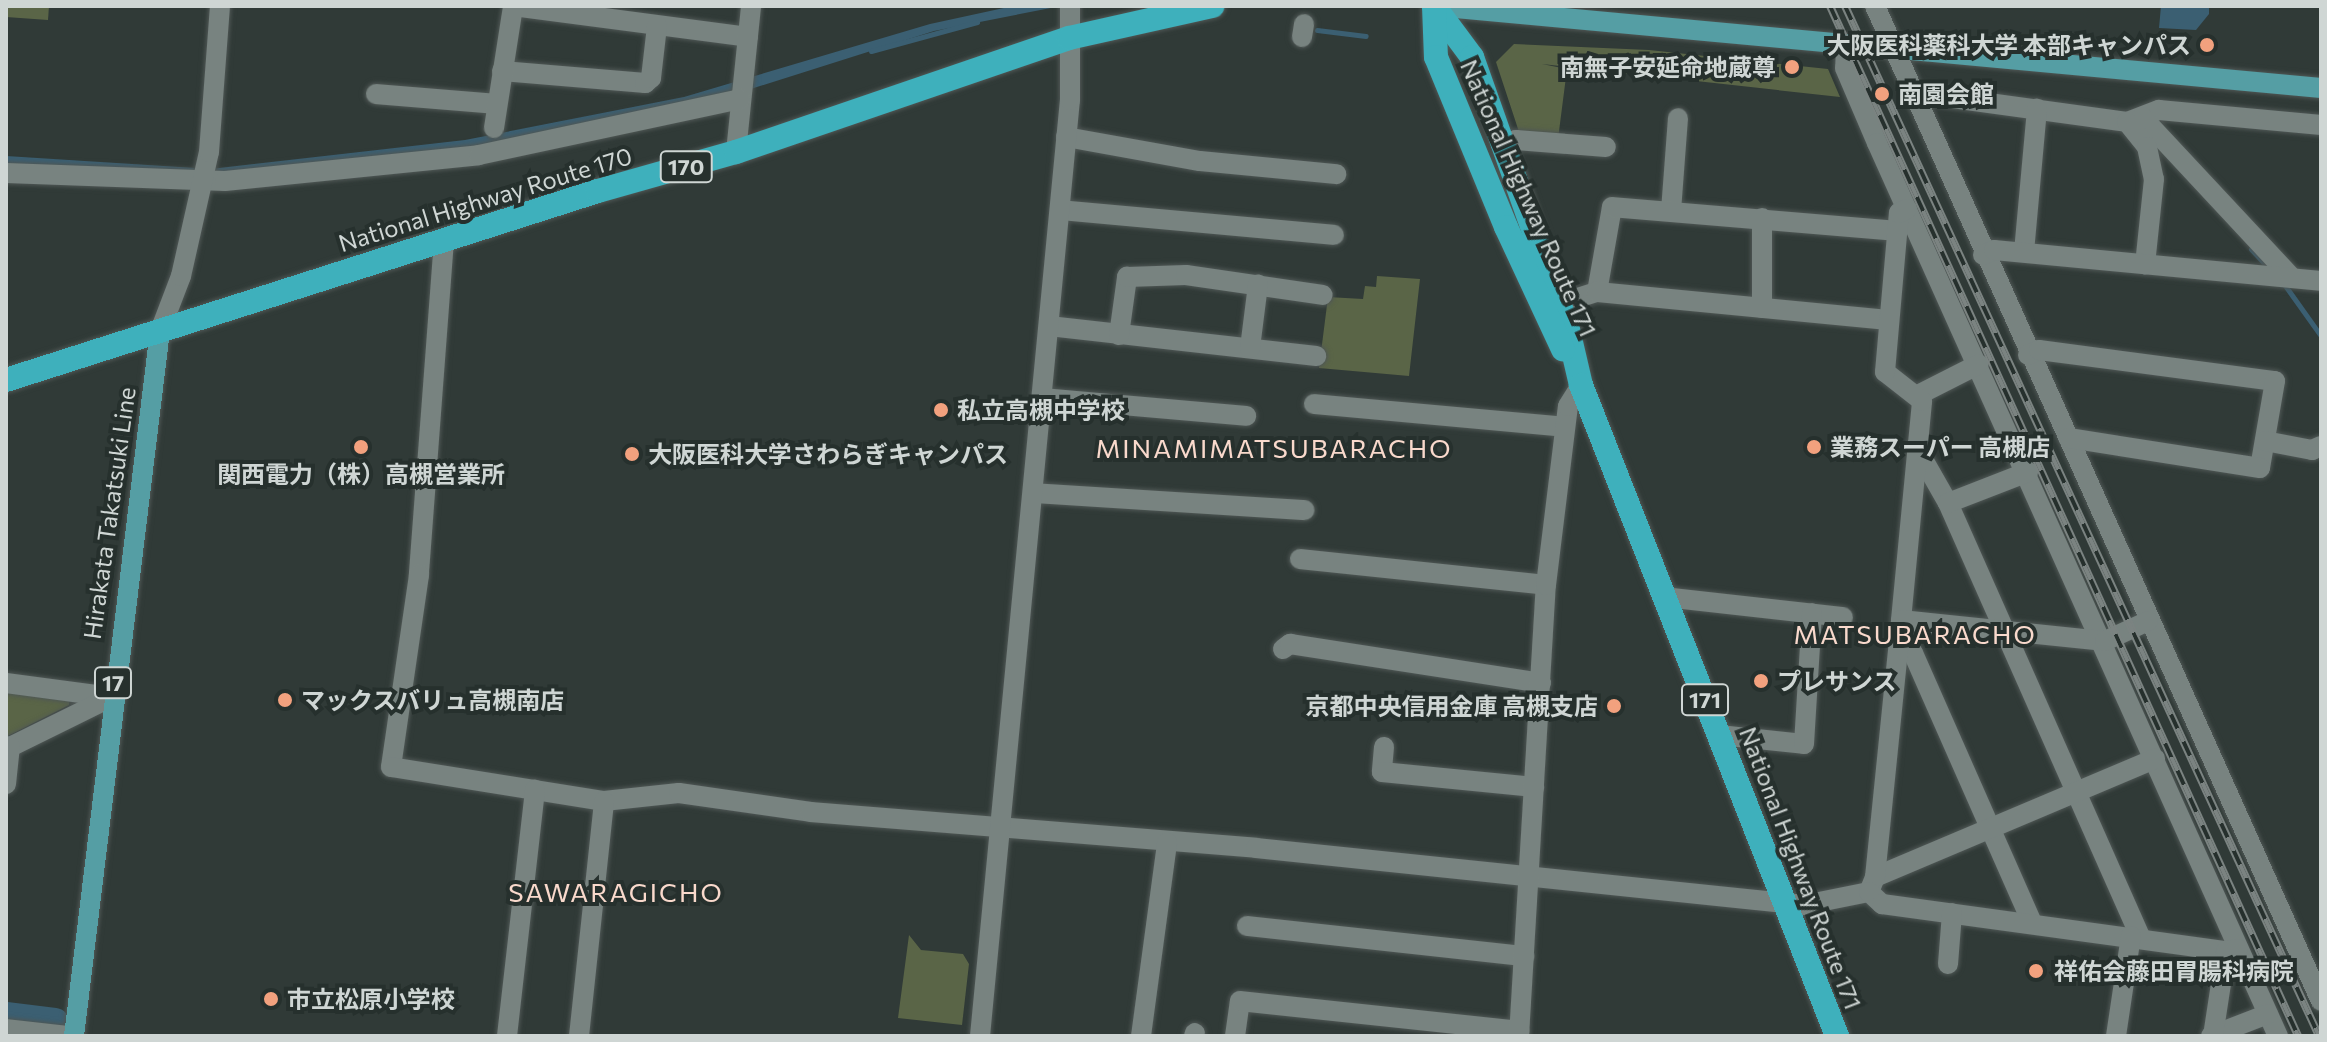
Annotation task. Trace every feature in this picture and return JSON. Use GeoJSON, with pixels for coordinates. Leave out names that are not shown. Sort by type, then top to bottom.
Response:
{"type":"FeatureCollection","features":[{"type":"Feature","properties":{"kind":"highway","name":"National Highway Route 170"},"geometry":{"type":"LineString","coordinates":[[6,380],[444,240],[736,152],[1069,38],[1178,9],[1212,6]]}},
{"type":"Feature","properties":{"kind":"highway","name":"National Highway Route 171"},"geometry":{"type":"LineString","coordinates":[[1434,6],[1472,57],[1559,304],[1577,374],[1837,1036]]}},
{"type":"Feature","properties":{"kind":"highway","name":"National Highway Route 171"},"geometry":{"type":"LineString","coordinates":[[1434,6],[1436,57],[1547,321],[1577,374]]}},
{"type":"Feature","properties":{"kind":"main road"},"geometry":{"type":"LineString","coordinates":[[1434,6],[1620,15],[1846,45],[2321,88]]}},
{"type":"Feature","properties":{"kind":"main road","name":"Hirakata Takatsuki Line"},"geometry":{"type":"LineString","coordinates":[[74,1036],[111,697],[160,331]]}},
{"type":"Feature","properties":{"kind":"street"},"geometry":{"type":"LineString","coordinates":[[160,331],[181,276],[202,183],[220,6]]}},
{"type":"Feature","properties":{"kind":"street"},"geometry":{"type":"LineString","coordinates":[[494,128],[513,6],[748,37]]}},
{"type":"Feature","properties":{"kind":"street"},"geometry":{"type":"LineString","coordinates":[[736,152],[751,6]]}},
{"type":"Feature","properties":{"kind":"street"},"geometry":{"type":"LineString","coordinates":[[980,1036],[1060,210],[1066,137],[1070,6]]}},
{"type":"Feature","properties":{"kind":"street"},"geometry":{"type":"LineString","coordinates":[[1875,6],[1983,255],[2321,1001]]}},
{"type":"Feature","properties":{"kind":"street"},"geometry":{"type":"LineString","coordinates":[[502,71],[645,83],[651,78],[657,26]]}},
{"type":"Feature","properties":{"kind":"street"},"geometry":{"type":"LineString","coordinates":[[1846,45],[1845,68],[2105,641],[2232,950],[2278,1036]]}},
{"type":"Feature","properties":{"kind":"street"},"geometry":{"type":"LineString","coordinates":[[6,173],[202,183],[479,155],[741,90]]}},
{"type":"Feature","properties":{"kind":"street"},"geometry":{"type":"LineString","coordinates":[[376,94],[497,104]]}},
{"type":"Feature","properties":{"kind":"street"},"geometry":{"type":"LineString","coordinates":[[1913,98],[1923,94],[2134,119],[2159,110],[2321,125]]}},
{"type":"Feature","properties":{"kind":"street"},"geometry":{"type":"LineString","coordinates":[[2024,252],[2037,109]]}},
{"type":"Feature","properties":{"kind":"street"},"geometry":{"type":"LineString","coordinates":[[1671,211],[1678,118]]}},
{"type":"Feature","properties":{"kind":"street"},"geometry":{"type":"LineString","coordinates":[[2134,119],[2147,147],[2154,179],[2145,265]]}},
{"type":"Feature","properties":{"kind":"street"},"geometry":{"type":"LineString","coordinates":[[2134,119],[2292,278]]}},
{"type":"Feature","properties":{"kind":"street"},"geometry":{"type":"LineString","coordinates":[[1066,137],[1200,161],[1336,174]]}},
{"type":"Feature","properties":{"kind":"street"},"geometry":{"type":"LineString","coordinates":[[1501,145],[1516,140],[1606,147]]}},
{"type":"Feature","properties":{"kind":"street"},"geometry":{"type":"LineString","coordinates":[[1597,292],[1612,207],[1897,231]]}},
{"type":"Feature","properties":{"kind":"street"},"geometry":{"type":"LineString","coordinates":[[1907,209],[1899,213],[1885,372],[1918,395]]}},
{"type":"Feature","properties":{"kind":"street"},"geometry":{"type":"LineString","coordinates":[[1060,210],[1334,235]]}},
{"type":"Feature","properties":{"kind":"street"},"geometry":{"type":"LineString","coordinates":[[1762,218],[1762,308]]}},
{"type":"Feature","properties":{"kind":"street"},"geometry":{"type":"LineString","coordinates":[[444,240],[419,575],[391,767],[604,801],[679,793],[1000,830],[1167,843],[1804,905],[1872,885],[1988,830],[2155,759]]}},
{"type":"Feature","properties":{"kind":"street"},"geometry":{"type":"LineString","coordinates":[[1983,255],[1994,250],[2024,252],[2321,281]]}},
{"type":"Feature","properties":{"kind":"street"},"geometry":{"type":"LineString","coordinates":[[1119,335],[1127,277],[1186,275],[1323,295]]}},
{"type":"Feature","properties":{"kind":"street"},"geometry":{"type":"LineString","coordinates":[[1250,348],[1258,285]]}},
{"type":"Feature","properties":{"kind":"street"},"geometry":{"type":"LineString","coordinates":[[1559,304],[1597,292],[1889,320]]}},
{"type":"Feature","properties":{"kind":"street"},"geometry":{"type":"LineString","coordinates":[[1049,326],[1316,356]]}},
{"type":"Feature","properties":{"kind":"street"},"geometry":{"type":"LineString","coordinates":[[2028,355],[2039,350],[2275,381],[2260,468],[2068,438]]}},
{"type":"Feature","properties":{"kind":"street"},"geometry":{"type":"LineString","coordinates":[[1918,395],[1979,364]]}},
{"type":"Feature","properties":{"kind":"street"},"geometry":{"type":"LineString","coordinates":[[1235,1036],[1240,1001],[1519,1033],[1546,585],[1568,406],[1577,374]]}},
{"type":"Feature","properties":{"kind":"street"},"geometry":{"type":"LineString","coordinates":[[1918,395],[1900,629],[1872,885],[1882,904],[2031,921],[2232,950]]}},
{"type":"Feature","properties":{"kind":"street"},"geometry":{"type":"LineString","coordinates":[[1042,398],[1246,416]]}},
{"type":"Feature","properties":{"kind":"street"},"geometry":{"type":"LineString","coordinates":[[1314,404],[1565,427]]}},
{"type":"Feature","properties":{"kind":"street"},"geometry":{"type":"LineString","coordinates":[[2265,441],[2312,450],[2321,446]]}},
{"type":"Feature","properties":{"kind":"street"},"geometry":{"type":"LineString","coordinates":[[1916,447],[1948,503],[2135,936],[2116,1036]]}},
{"type":"Feature","properties":{"kind":"street"},"geometry":{"type":"LineString","coordinates":[[1948,503],[2028,472]]}},
{"type":"Feature","properties":{"kind":"street"},"geometry":{"type":"LineString","coordinates":[[1033,493],[1304,510]]}},
{"type":"Feature","properties":{"kind":"street"},"geometry":{"type":"LineString","coordinates":[[1300,559],[1546,585]]}},
{"type":"Feature","properties":{"kind":"street"},"geometry":{"type":"LineString","coordinates":[[1664,597],[1843,617]]}},
{"type":"Feature","properties":{"kind":"street"},"geometry":{"type":"LineString","coordinates":[[1719,735],[1804,744],[1812,613]]}},
{"type":"Feature","properties":{"kind":"street"},"geometry":{"type":"LineString","coordinates":[[1900,629],[2005,632],[2105,641],[2148,621]]}},
{"type":"Feature","properties":{"kind":"street"},"geometry":{"type":"LineString","coordinates":[[1900,629],[2031,921]]}},
{"type":"Feature","properties":{"kind":"street"},"geometry":{"type":"LineString","coordinates":[[1283,649],[1290,644],[1541,683]]}},
{"type":"Feature","properties":{"kind":"street"},"geometry":{"type":"LineString","coordinates":[[6,683],[111,697]]}},
{"type":"Feature","properties":{"kind":"street"},"geometry":{"type":"LineString","coordinates":[[6,784],[8,748],[111,697]]}},
{"type":"Feature","properties":{"kind":"street"},"geometry":{"type":"LineString","coordinates":[[1384,747],[1382,772],[1534,787]]}},
{"type":"Feature","properties":{"kind":"street"},"geometry":{"type":"LineString","coordinates":[[507,1036],[535,790]]}},
{"type":"Feature","properties":{"kind":"street"},"geometry":{"type":"LineString","coordinates":[[579,1036],[604,801]]}},
{"type":"Feature","properties":{"kind":"street"},"geometry":{"type":"LineString","coordinates":[[1141,1036],[1167,843]]}},
{"type":"Feature","properties":{"kind":"street"},"geometry":{"type":"LineString","coordinates":[[1948,964],[1952,913]]}},
{"type":"Feature","properties":{"kind":"street"},"geometry":{"type":"LineString","coordinates":[[1247,926],[1524,956]]}},
{"type":"Feature","properties":{"kind":"street"},"geometry":{"type":"LineString","coordinates":[[2212,1036],[2232,950]]}},
{"type":"Feature","properties":{"kind":"street"},"geometry":{"type":"LineString","coordinates":[[2212,1036],[2268,1014]]}},
{"type":"Feature","properties":{"kind":"street"},"geometry":{"type":"LineString","coordinates":[[6,1029],[67,1036]]}},
{"type":"Feature","properties":{"kind":"green space"},"geometry":{"type":"Polygon","coordinates":[[[6,6],[49,6],[48,20],[6,17],[6,6]]]}},
{"type":"Feature","properties":{"kind":"green space"},"geometry":{"type":"Polygon","coordinates":[[[1514,44],[1649,50],[1828,69],[1840,97],[1542,64],[1567,69],[1558,139],[1520,135],[1496,62],[1514,44]]]}},
{"type":"Feature","properties":{"kind":"green space"},"geometry":{"type":"Polygon","coordinates":[[[1377,276],[1420,279],[1409,376],[1319,368],[1328,297],[1363,299],[1365,286],[1376,287],[1377,276]]]}},
{"type":"Feature","properties":{"kind":"green space"},"geometry":{"type":"Polygon","coordinates":[[[6,689],[70,697],[69,705],[6,737],[6,689]]]}},
{"type":"Feature","properties":{"kind":"green space"},"geometry":{"type":"Polygon","coordinates":[[[909,935],[921,950],[963,954],[969,964],[962,1025],[898,1018],[909,935]]]}},
{"type":"Feature","properties":{"kind":"water"},"geometry":{"type":"Polygon","coordinates":[[[1013,6],[1061,6],[934,31],[735,94],[476,148],[216,179],[6,166],[6,156],[211,169],[465,140],[684,97],[930,24],[1013,6]]]}},
{"type":"Feature","properties":{"kind":"water"},"geometry":{"type":"Polygon","coordinates":[[[2161,6],[2209,6],[2209,14],[2196,30],[2159,28],[2161,6]]]}},
{"type":"Feature","properties":{"kind":"waterway"},"geometry":{"type":"LineString","coordinates":[[871,51],[977,22]]}},
{"type":"Feature","properties":{"kind":"waterway"},"geometry":{"type":"LineString","coordinates":[[1317,30],[1366,36]]}},
{"type":"Feature","properties":{"kind":"waterway"},"geometry":{"type":"LineString","coordinates":[[2251,249],[2269,268]]}},
{"type":"Feature","properties":{"kind":"waterway"},"geometry":{"type":"LineString","coordinates":[[2284,284],[2321,336]]}},
{"type":"Feature","properties":{"kind":"waterway"},"geometry":{"type":"LineString","coordinates":[[6,1017],[55,1023]]}},
{"type":"Feature","properties":{"kind":"railway"},"geometry":{"type":"LineString","coordinates":[[1830,6],[2298,1036]]}},
{"type":"Feature","properties":{"kind":"railway"},"geometry":{"type":"LineString","coordinates":[[1845,6],[2319,1036]]}},
{"type":"Feature","properties":{"kind":"place","name":"大阪医科薬科大学 本部キャンパス"},"geometry":{"type":"Point","coordinates":[2207,45]}},
{"type":"Feature","properties":{"kind":"place","name":"南無子安延命地蔵尊"},"geometry":{"type":"Point","coordinates":[1792,67]}},
{"type":"Feature","properties":{"kind":"place","name":"南園会館"},"geometry":{"type":"Point","coordinates":[1882,94]}},
{"type":"Feature","properties":{"kind":"place","name":"私立高槻中学校"},"geometry":{"type":"Point","coordinates":[941,410]}},
{"type":"Feature","properties":{"kind":"place","name":"関西電力（株）高槻営業所"},"geometry":{"type":"Point","coordinates":[361,447]}},
{"type":"Feature","properties":{"kind":"place","name":"業務スーパー 高槻店"},"geometry":{"type":"Point","coordinates":[1814,447]}},
{"type":"Feature","properties":{"kind":"place","name":"大阪医科大学さわらぎキャンパス"},"geometry":{"type":"Point","coordinates":[632,454]}},
{"type":"Feature","properties":{"kind":"place","name":"プレサンス"},"geometry":{"type":"Point","coordinates":[1761,681]}},
{"type":"Feature","properties":{"kind":"place","name":"マックスバリュ高槻南店"},"geometry":{"type":"Point","coordinates":[285,700]}},
{"type":"Feature","properties":{"kind":"place","name":"京都中央信用金庫 高槻支店"},"geometry":{"type":"Point","coordinates":[1614,706]}},
{"type":"Feature","properties":{"kind":"place","name":"祥佑会藤田胃腸科病院"},"geometry":{"type":"Point","coordinates":[2036,971]}},
{"type":"Feature","properties":{"kind":"place","name":"市立松原小学校"},"geometry":{"type":"Point","coordinates":[271,999]}},
{"type":"Feature","properties":{"kind":"district","name":"MINAMIMATSUBARACHO"},"geometry":{"type":"Point","coordinates":[1274,448]}},
{"type":"Feature","properties":{"kind":"district","name":"MATSUBARACHO"},"geometry":{"type":"Point","coordinates":[1915,634]}},
{"type":"Feature","properties":{"kind":"district","name":"SAWARAGICHO"},"geometry":{"type":"Point","coordinates":[616,892]}}]}
